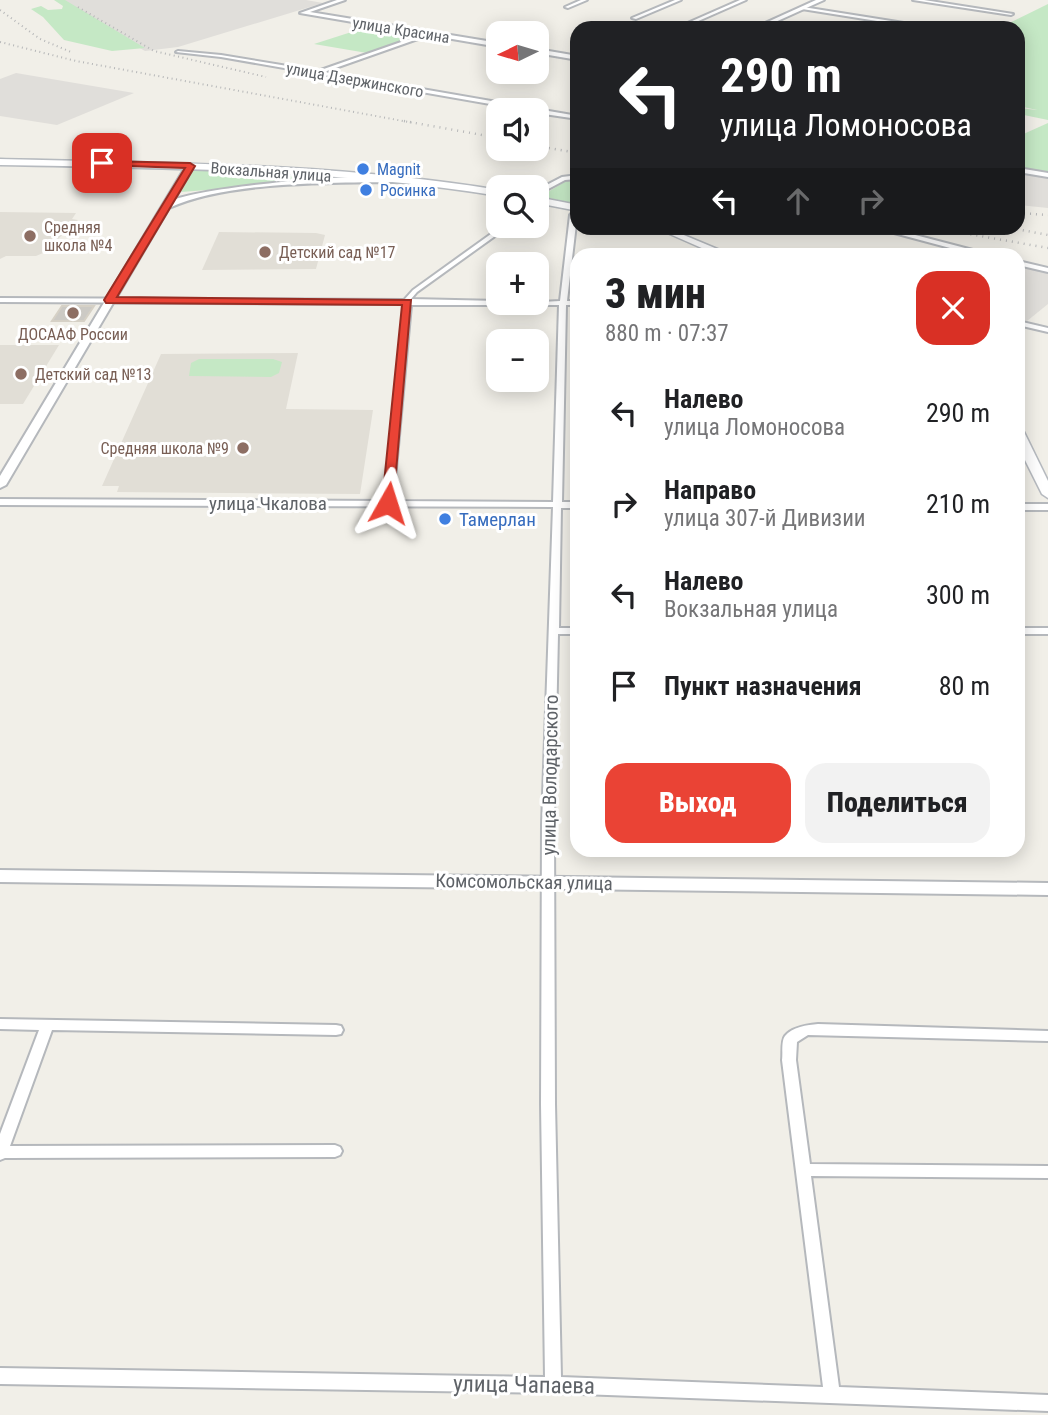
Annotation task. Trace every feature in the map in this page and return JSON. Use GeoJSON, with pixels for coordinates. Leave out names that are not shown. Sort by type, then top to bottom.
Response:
{"type":"FeatureCollection","features":[{"type":"Feature","properties":{"kind":"main road","name":"Вокзальная улица"},"geometry":{"type":"LineString","coordinates":[[0,162],[190,166],[444,183],[486,191]]}},
{"type":"Feature","properties":{"kind":"main road"},"geometry":{"type":"LineString","coordinates":[[549,201],[570,206]]}},
{"type":"Feature","properties":{"kind":"main road"},"geometry":{"type":"LineString","coordinates":[[678,235],[710,248]]}},
{"type":"Feature","properties":{"kind":"main road"},"geometry":{"type":"LineString","coordinates":[[1025,446],[1048,494]]}},
{"type":"Feature","properties":{"kind":"street","name":"улица Красина"},"geometry":{"type":"LineString","coordinates":[[342,0],[303,13],[486,43]]}},
{"type":"Feature","properties":{"kind":"street"},"geometry":{"type":"LineString","coordinates":[[566,7],[585,0]]}},
{"type":"Feature","properties":{"kind":"street"},"geometry":{"type":"LineString","coordinates":[[634,18],[679,0]]}},
{"type":"Feature","properties":{"kind":"street"},"geometry":{"type":"LineString","coordinates":[[694,21],[744,0]]}},
{"type":"Feature","properties":{"kind":"street"},"geometry":{"type":"LineString","coordinates":[[773,21],[821,0]]}},
{"type":"Feature","properties":{"kind":"street"},"geometry":{"type":"LineString","coordinates":[[915,0],[1011,14]]}},
{"type":"Feature","properties":{"kind":"street"},"geometry":{"type":"LineString","coordinates":[[803,8],[885,21]]}},
{"type":"Feature","properties":{"kind":"street"},"geometry":{"type":"LineString","coordinates":[[317,73],[427,34]]}},
{"type":"Feature","properties":{"kind":"street","name":"улица Дзержинского"},"geometry":{"type":"LineString","coordinates":[[178,52],[486,102]]}},
{"type":"Feature","properties":{"kind":"street"},"geometry":{"type":"LineString","coordinates":[[550,53],[570,57]]}},
{"type":"Feature","properties":{"kind":"street"},"geometry":{"type":"LineString","coordinates":[[549,113],[570,117]]}},
{"type":"Feature","properties":{"kind":"street"},"geometry":{"type":"LineString","coordinates":[[0,485],[190,166]]}},
{"type":"Feature","properties":{"kind":"street"},"geometry":{"type":"LineString","coordinates":[[1025,171],[1048,175]]}},
{"type":"Feature","properties":{"kind":"street"},"geometry":{"type":"LineString","coordinates":[[299,185],[312,180],[304,174]]}},
{"type":"Feature","properties":{"kind":"street"},"geometry":{"type":"LineString","coordinates":[[549,190],[564,178],[570,178]]}},
{"type":"Feature","properties":{"kind":"street"},"geometry":{"type":"LineString","coordinates":[[166,207],[181,198],[202,192],[407,180]]}},
{"type":"Feature","properties":{"kind":"street","name":"улица Володарского"},"geometry":{"type":"LineString","coordinates":[[553,1385],[548,1104],[548,883],[562,303],[570,235]]}},
{"type":"Feature","properties":{"kind":"street"},"geometry":{"type":"LineString","coordinates":[[908,235],[959,248]]}},
{"type":"Feature","properties":{"kind":"street"},"geometry":{"type":"LineString","coordinates":[[388,503],[408,302],[412,293],[489,238]]}},
{"type":"Feature","properties":{"kind":"street"},"geometry":{"type":"LineString","coordinates":[[1025,265],[1048,270]]}},
{"type":"Feature","properties":{"kind":"street"},"geometry":{"type":"LineString","coordinates":[[0,300],[486,303]]}},
{"type":"Feature","properties":{"kind":"street"},"geometry":{"type":"LineString","coordinates":[[549,303],[570,303]]}},
{"type":"Feature","properties":{"kind":"street"},"geometry":{"type":"LineString","coordinates":[[1025,325],[1048,330]]}},
{"type":"Feature","properties":{"kind":"street","name":"улица Чкалова"},"geometry":{"type":"LineString","coordinates":[[0,502],[570,505]]}},
{"type":"Feature","properties":{"kind":"street"},"geometry":{"type":"LineString","coordinates":[[1025,507],[1048,507]]}},
{"type":"Feature","properties":{"kind":"street"},"geometry":{"type":"LineString","coordinates":[[554,631],[570,631]]}},
{"type":"Feature","properties":{"kind":"street"},"geometry":{"type":"LineString","coordinates":[[1025,631],[1048,631]]}},
{"type":"Feature","properties":{"kind":"street","name":"Комсомольская улица"},"geometry":{"type":"LineString","coordinates":[[0,876],[1048,889]]}},
{"type":"Feature","properties":{"kind":"street"},"geometry":{"type":"LineString","coordinates":[[0,1024],[336,1030]]}},
{"type":"Feature","properties":{"kind":"street"},"geometry":{"type":"LineString","coordinates":[[47,1025],[0,1152],[334,1152]]}},
{"type":"Feature","properties":{"kind":"street"},"geometry":{"type":"LineString","coordinates":[[832,1394],[789,1060],[788,1047],[796,1033],[818,1029],[1048,1036]]}},
{"type":"Feature","properties":{"kind":"street"},"geometry":{"type":"LineString","coordinates":[[802,1170],[1048,1172]]}},
{"type":"Feature","properties":{"kind":"street","name":"улица Чапаева"},"geometry":{"type":"LineString","coordinates":[[0,1376],[553,1385],[1048,1403]]}},
{"type":"Feature","properties":{"kind":"shaded area"},"geometry":{"type":"Polygon","coordinates":[[[57,0],[306,0],[323,3],[178,47],[145,51],[57,0]]]}},
{"type":"Feature","properties":{"kind":"shaded area"},"geometry":{"type":"Polygon","coordinates":[[[16,73],[134,93],[57,125],[0,116],[0,79],[16,73]]]}},
{"type":"Feature","properties":{"kind":"shaded area"},"geometry":{"type":"Polygon","coordinates":[[[1025,174],[1048,177],[1048,208],[1025,206],[1025,174]]]}},
{"type":"Feature","properties":{"kind":"shaded area","name":"Средняя школа №4"},"geometry":{"type":"Polygon","coordinates":[[[0,212],[76,213],[72,219],[78,220],[43,253],[36,256],[6,256],[0,259],[0,212]]]}},
{"type":"Feature","properties":{"kind":"shaded area","name":"Детский сад №17"},"geometry":{"type":"Polygon","coordinates":[[[219,232],[325,235],[316,269],[202,270],[219,232]]]}},
{"type":"Feature","properties":{"kind":"shaded area"},"geometry":{"type":"Polygon","coordinates":[[[1025,268],[1048,272],[1048,304],[1027,321],[1025,268]]]}},
{"type":"Feature","properties":{"kind":"shaded area","name":"Детский сад №13"},"geometry":{"type":"Polygon","coordinates":[[[0,345],[59,345],[23,404],[0,404],[0,345]]]}},
{"type":"Feature","properties":{"kind":"shaded area","name":"Средняя школа №9"},"geometry":{"type":"Polygon","coordinates":[[[298,353],[286,409],[373,410],[360,494],[117,492],[119,486],[102,486],[161,354],[298,353]]]}},
{"type":"Feature","properties":{"kind":"green space"},"geometry":{"type":"Polygon","coordinates":[[[54,0],[65,0],[145,48],[112,51],[64,40],[43,17],[31,9],[41,6],[48,10],[62,9],[63,6],[54,0]]]}},
{"type":"Feature","properties":{"kind":"green space"},"geometry":{"type":"Polygon","coordinates":[[[1048,4],[1048,120],[1025,115],[1025,109],[1037,110],[1025,107],[1025,21],[1013,21],[1048,4]]]}},
{"type":"Feature","properties":{"kind":"green space"},"geometry":{"type":"Polygon","coordinates":[[[367,27],[419,35],[367,53],[314,44],[367,27]]]}},
{"type":"Feature","properties":{"kind":"green space"},"geometry":{"type":"Polygon","coordinates":[[[1048,123],[1048,173],[1025,169],[1025,133],[1048,123]]]}},
{"type":"Feature","properties":{"kind":"green space"},"geometry":{"type":"Polygon","coordinates":[[[199,168],[304,178],[297,183],[181,192],[193,170],[199,168]]]}},
{"type":"Feature","properties":{"kind":"green space"},"geometry":{"type":"Polygon","coordinates":[[[570,180],[570,203],[549,198],[549,191],[570,180]]]}},
{"type":"Feature","properties":{"kind":"green space"},"geometry":{"type":"Polygon","coordinates":[[[199,359],[273,359],[282,362],[279,373],[271,377],[189,376],[191,363],[199,359]]]}},
{"type":"Feature","properties":{"kind":"building","name":"ДОСААФ России"},"geometry":{"type":"Polygon","coordinates":[[[62,306],[94,306],[84,321],[52,321],[62,306]]]}},
{"type":"Feature","properties":{"kind":"railway"},"geometry":{"type":"LineString","coordinates":[[78,7],[154,51],[266,77]]}},
{"type":"Feature","properties":{"kind":"railway"},"geometry":{"type":"LineString","coordinates":[[0,10],[40,39],[71,52]]}},
{"type":"Feature","properties":{"kind":"railway"},"geometry":{"type":"LineString","coordinates":[[0,42],[76,61],[414,123]]}},
{"type":"Feature","properties":{"kind":"railway"},"geometry":{"type":"LineString","coordinates":[[404,121],[486,136]]}},
{"type":"Feature","properties":{"kind":"railway"},"geometry":{"type":"LineString","coordinates":[[549,148],[570,152]]}},
{"type":"Feature","properties":{"kind":"railway"},"geometry":{"type":"LineString","coordinates":[[1025,213],[1048,215]]}},
{"type":"Feature","properties":{"kind":"railway"},"geometry":{"type":"LineString","coordinates":[[1025,231],[1048,235]]}},
{"type":"Feature","properties":{"kind":"railway"},"geometry":{"type":"LineString","coordinates":[[975,235],[1048,248]]}},
{"type":"Feature","properties":{"kind":"place","name":"Magnit"},"geometry":{"type":"Point","coordinates":[363,169]}},
{"type":"Feature","properties":{"kind":"place","name":"Росинка"},"geometry":{"type":"Point","coordinates":[366,190]}},
{"type":"Feature","properties":{"kind":"place","name":"Средняя школа №4"},"geometry":{"type":"Point","coordinates":[30,236]}},
{"type":"Feature","properties":{"kind":"place","name":"Детский сад №17"},"geometry":{"type":"Point","coordinates":[265,252]}},
{"type":"Feature","properties":{"kind":"place","name":"ДОСААФ России"},"geometry":{"type":"Point","coordinates":[73,313]}},
{"type":"Feature","properties":{"kind":"place","name":"Детский сад №13"},"geometry":{"type":"Point","coordinates":[21,374]}},
{"type":"Feature","properties":{"kind":"place","name":"Средняя школа №9"},"geometry":{"type":"Point","coordinates":[243,448]}},
{"type":"Feature","properties":{"kind":"place","name":"Тамерлан"},"geometry":{"type":"Point","coordinates":[445,519]}},
{"type":"Feature","properties":{"kind":"route"},"geometry":{"type":"LineString","coordinates":[[102,163],[190,166],[110,300],[408,302],[388,503]]}}]}
